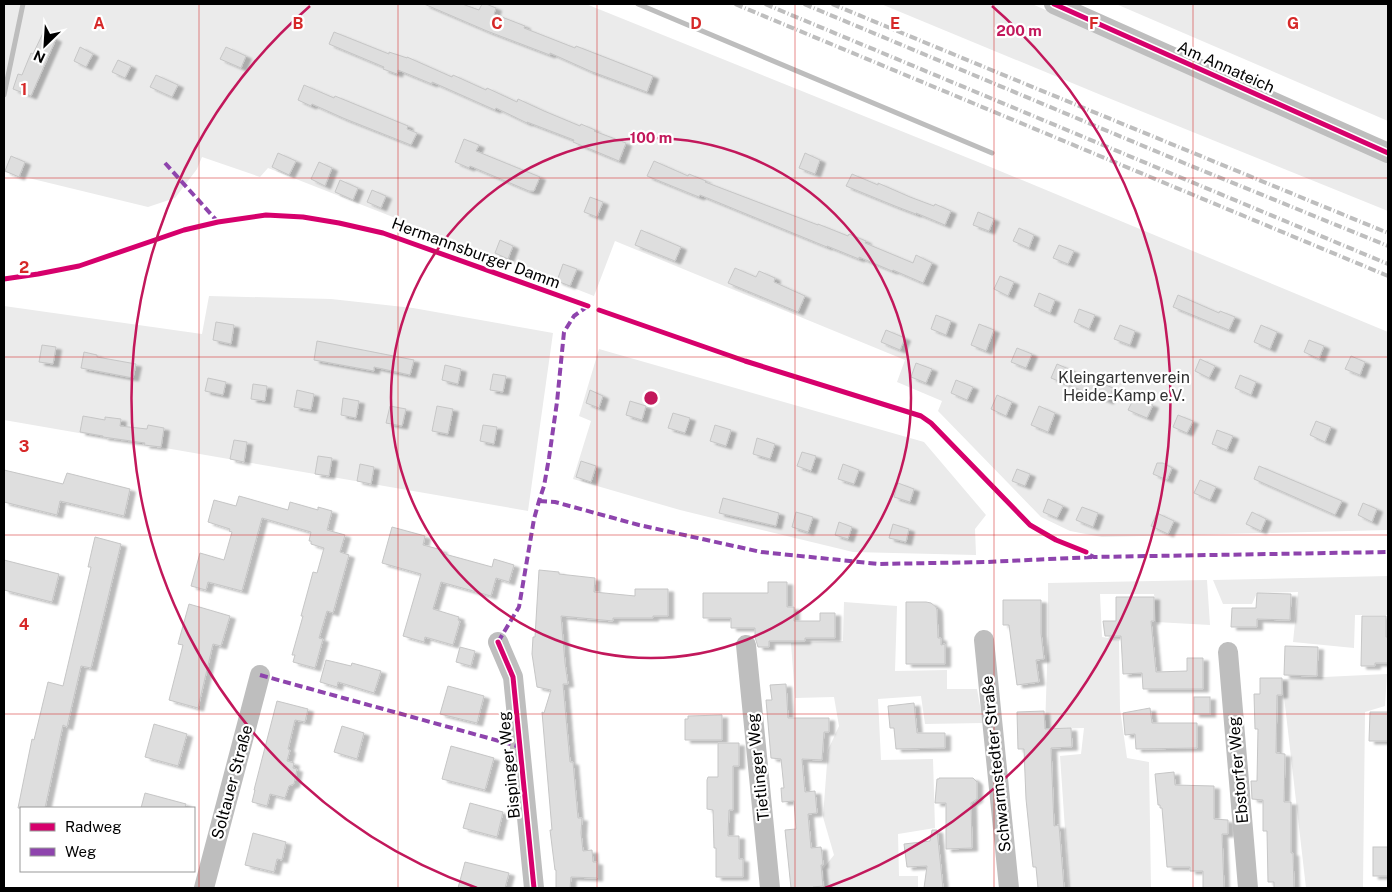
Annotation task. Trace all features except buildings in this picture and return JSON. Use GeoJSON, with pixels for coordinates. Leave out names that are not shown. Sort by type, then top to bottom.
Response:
{"type":"FeatureCollection","features":[{"type":"Feature","properties":{"kind":"street","name":"Am Annateich"},"geometry":{"type":"LineString","coordinates":[[1054,4],[1388,153]]}},
{"type":"Feature","properties":{"kind":"street","name":"Schwarmstedter Straße"},"geometry":{"type":"LineString","coordinates":[[984,640],[1009,888]]}},
{"type":"Feature","properties":{"kind":"street","name":"Bispinger Weg"},"geometry":{"type":"LineString","coordinates":[[498,642],[513,677],[534,888]]}},
{"type":"Feature","properties":{"kind":"street","name":"Tietlinger Weg"},"geometry":{"type":"LineString","coordinates":[[746,645],[770,888]]}},
{"type":"Feature","properties":{"kind":"street","name":"Ebstorfer Weg"},"geometry":{"type":"LineString","coordinates":[[1228,652],[1248,888]]}},
{"type":"Feature","properties":{"kind":"street","name":"Soltauer Straße"},"geometry":{"type":"LineString","coordinates":[[204,888],[260,675]]}},
{"type":"Feature","properties":{"kind":"green space","name":"Kleingartenverein Heide-Kamp e.V."},"geometry":{"type":"Polygon","coordinates":[[[4,4],[586,4],[988,166],[1388,332],[1388,530],[1102,537],[1070,531],[1041,517],[938,411],[942,401],[897,382],[905,360],[615,241],[594,296],[268,168],[260,177],[202,157],[197,169],[175,198],[148,207],[4,172],[4,4]]]}},
{"type":"Feature","properties":{"kind":"green space"},"geometry":{"type":"Polygon","coordinates":[[[881,4],[1032,4],[1388,160],[1388,211],[1101,95],[881,4]]]}},
{"type":"Feature","properties":{"kind":"green space"},"geometry":{"type":"Polygon","coordinates":[[[1116,4],[1388,4],[1388,121],[1116,4]]]}},
{"type":"Feature","properties":{"kind":"green space"},"geometry":{"type":"Polygon","coordinates":[[[209,296],[331,299],[413,308],[553,333],[528,511],[4,420],[4,306],[202,334],[209,296]]]}},
{"type":"Feature","properties":{"kind":"green space"},"geometry":{"type":"Polygon","coordinates":[[[599,349],[924,442],[986,515],[975,529],[976,555],[853,552],[680,510],[573,479],[591,421],[579,416],[599,349]]]}},
{"type":"Feature","properties":{"kind":"green space"},"geometry":{"type":"Polygon","coordinates":[[[1388,576],[1388,615],[1355,615],[1354,648],[1293,642],[1298,592],[1257,593],[1252,604],[1223,604],[1213,580],[1388,576]]]}},
{"type":"Feature","properties":{"kind":"green space"},"geometry":{"type":"Polygon","coordinates":[[[1207,580],[1210,625],[1156,622],[1154,594],[1100,594],[1102,637],[1119,640],[1120,709],[1127,758],[1149,762],[1151,888],[1069,888],[1060,756],[1081,754],[1084,728],[1045,729],[1048,583],[1207,580]]]}},
{"type":"Feature","properties":{"kind":"green space"},"geometry":{"type":"Polygon","coordinates":[[[844,602],[897,606],[895,671],[947,670],[947,689],[977,689],[983,723],[925,724],[921,696],[878,699],[881,760],[933,759],[935,828],[898,834],[899,876],[918,876],[918,888],[825,888],[823,869],[834,855],[823,817],[828,750],[839,726],[834,697],[795,698],[791,643],[843,641],[844,602]]]}},
{"type":"Feature","properties":{"kind":"green space"},"geometry":{"type":"Polygon","coordinates":[[[1387,674],[1385,706],[1365,712],[1363,888],[1306,888],[1282,679],[1387,674]]]}},
{"type":"Feature","properties":{"kind":"waterway"},"geometry":{"type":"LineString","coordinates":[[4,95],[23,4]]}},
{"type":"Feature","properties":{"kind":"waterway"},"geometry":{"type":"LineString","coordinates":[[638,4],[992,153]]}},
{"type":"Feature","properties":{"kind":"railway"},"geometry":{"type":"LineString","coordinates":[[735,4],[1388,276]]}},
{"type":"Feature","properties":{"kind":"railway"},"geometry":{"type":"LineString","coordinates":[[765,4],[1388,264]]}},
{"type":"Feature","properties":{"kind":"railway"},"geometry":{"type":"LineString","coordinates":[[804,4],[1388,246]]}},
{"type":"Feature","properties":{"kind":"railway"},"geometry":{"type":"LineString","coordinates":[[832,4],[1388,233]]}},
{"type":"Feature","properties":{"kind":"marked path"},"geometry":{"type":"LineString","coordinates":[[165,163],[218,222]]}},
{"type":"Feature","properties":{"kind":"marked path"},"geometry":{"type":"LineString","coordinates":[[498,642],[519,607],[534,519],[544,486],[549,458],[564,332],[574,316],[589,306]]}},
{"type":"Feature","properties":{"kind":"marked path"},"geometry":{"type":"LineString","coordinates":[[539,501],[555,502],[639,525],[761,552],[879,564],[1094,557]]}},
{"type":"Feature","properties":{"kind":"marked path"},"geometry":{"type":"LineString","coordinates":[[1090,555],[1094,557],[1388,552]]}},
{"type":"Feature","properties":{"kind":"marked path"},"geometry":{"type":"LineString","coordinates":[[260,675],[521,747]]}},
{"type":"Feature","properties":{"kind":"cycle path"},"geometry":{"type":"LineString","coordinates":[[1054,4],[1388,153]]}},
{"type":"Feature","properties":{"kind":"cycle path","name":"Hermannsburger Damm"},"geometry":{"type":"LineString","coordinates":[[4,279],[79,266],[184,230],[218,222],[266,215],[303,217],[383,233],[588,306]]}},
{"type":"Feature","properties":{"kind":"cycle path"},"geometry":{"type":"LineString","coordinates":[[599,310],[745,361],[921,416],[931,423],[1030,525],[1056,540],[1086,552]]}},
{"type":"Feature","properties":{"kind":"cycle path"},"geometry":{"type":"LineString","coordinates":[[498,642],[513,677],[534,888]]}}]}
